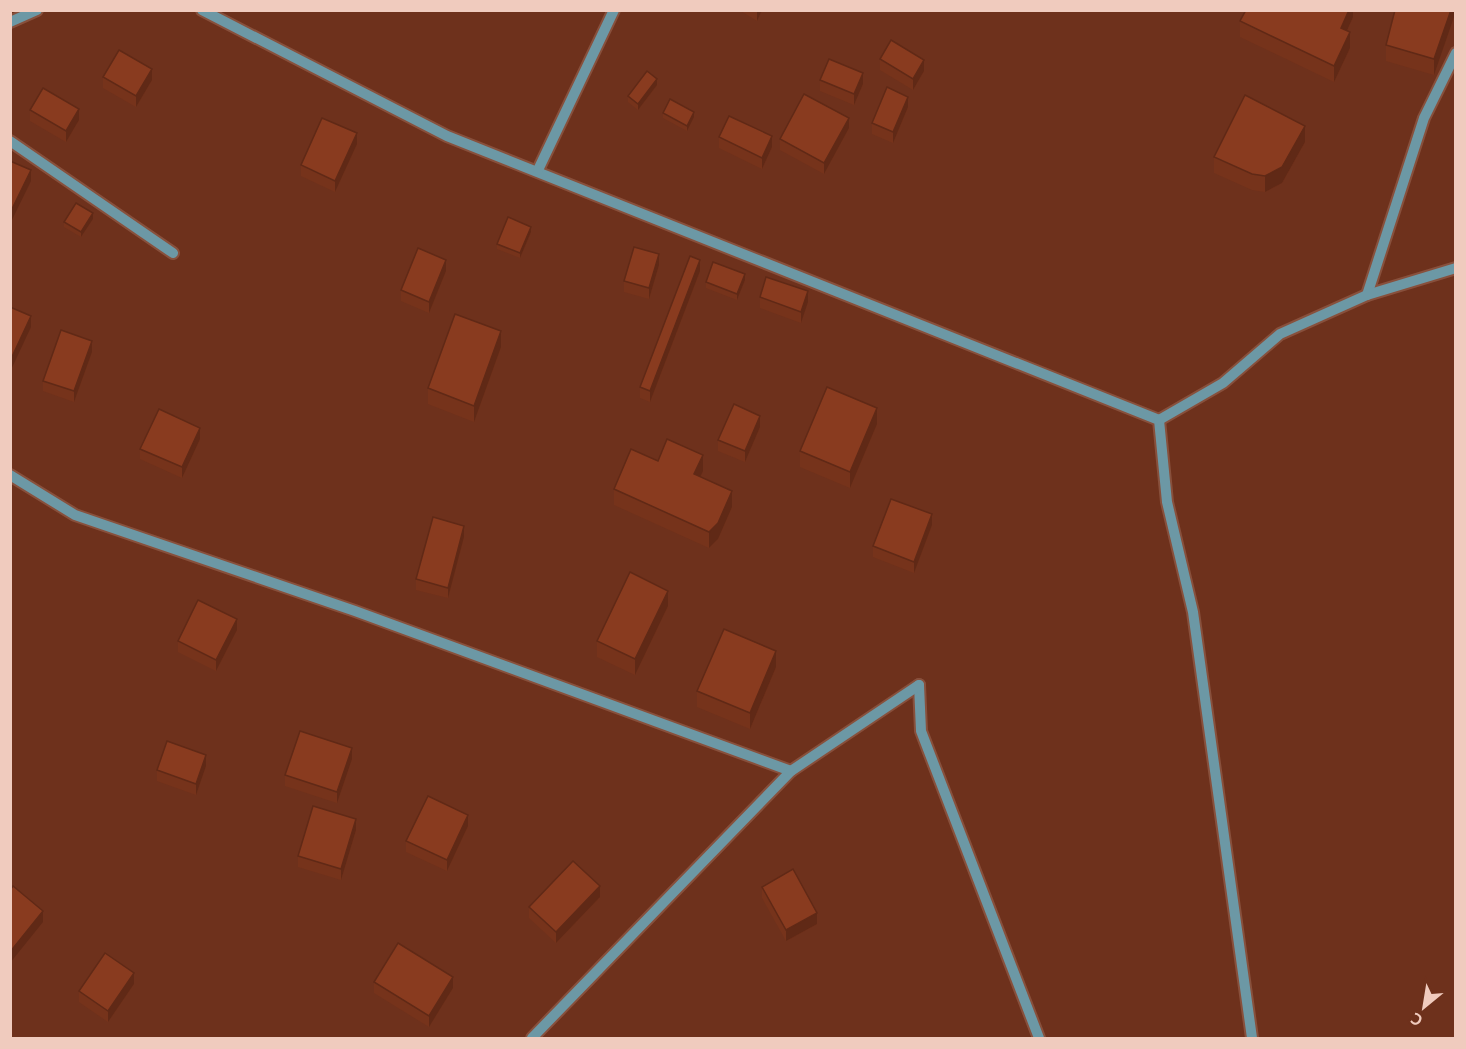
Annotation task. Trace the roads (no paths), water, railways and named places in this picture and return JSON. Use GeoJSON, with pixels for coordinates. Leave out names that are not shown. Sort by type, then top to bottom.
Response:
{"type":"FeatureCollection","features":[{"type":"Feature","properties":{"kind":"street"},"geometry":{"type":"LineString","coordinates":[[10,22],[37,10]]}},
{"type":"Feature","properties":{"kind":"street"},"geometry":{"type":"LineString","coordinates":[[202,10],[447,136],[538,170],[1159,420]]}},
{"type":"Feature","properties":{"kind":"street"},"geometry":{"type":"LineString","coordinates":[[538,170],[614,10]]}},
{"type":"Feature","properties":{"kind":"street"},"geometry":{"type":"LineString","coordinates":[[1367,295],[1424,118],[1455,52]]}},
{"type":"Feature","properties":{"kind":"street"},"geometry":{"type":"LineString","coordinates":[[10,141],[173,253]]}},
{"type":"Feature","properties":{"kind":"street"},"geometry":{"type":"LineString","coordinates":[[1159,420],[1223,383],[1280,334],[1367,295],[1455,268]]}},
{"type":"Feature","properties":{"kind":"street"},"geometry":{"type":"LineString","coordinates":[[1159,420],[1167,502],[1192,612],[1252,1038]]}},
{"type":"Feature","properties":{"kind":"street"},"geometry":{"type":"LineString","coordinates":[[10,475],[75,515],[355,611],[791,771]]}},
{"type":"Feature","properties":{"kind":"street"},"geometry":{"type":"LineString","coordinates":[[532,1038],[791,771],[918,685],[921,731],[1039,1038]]}}]}
